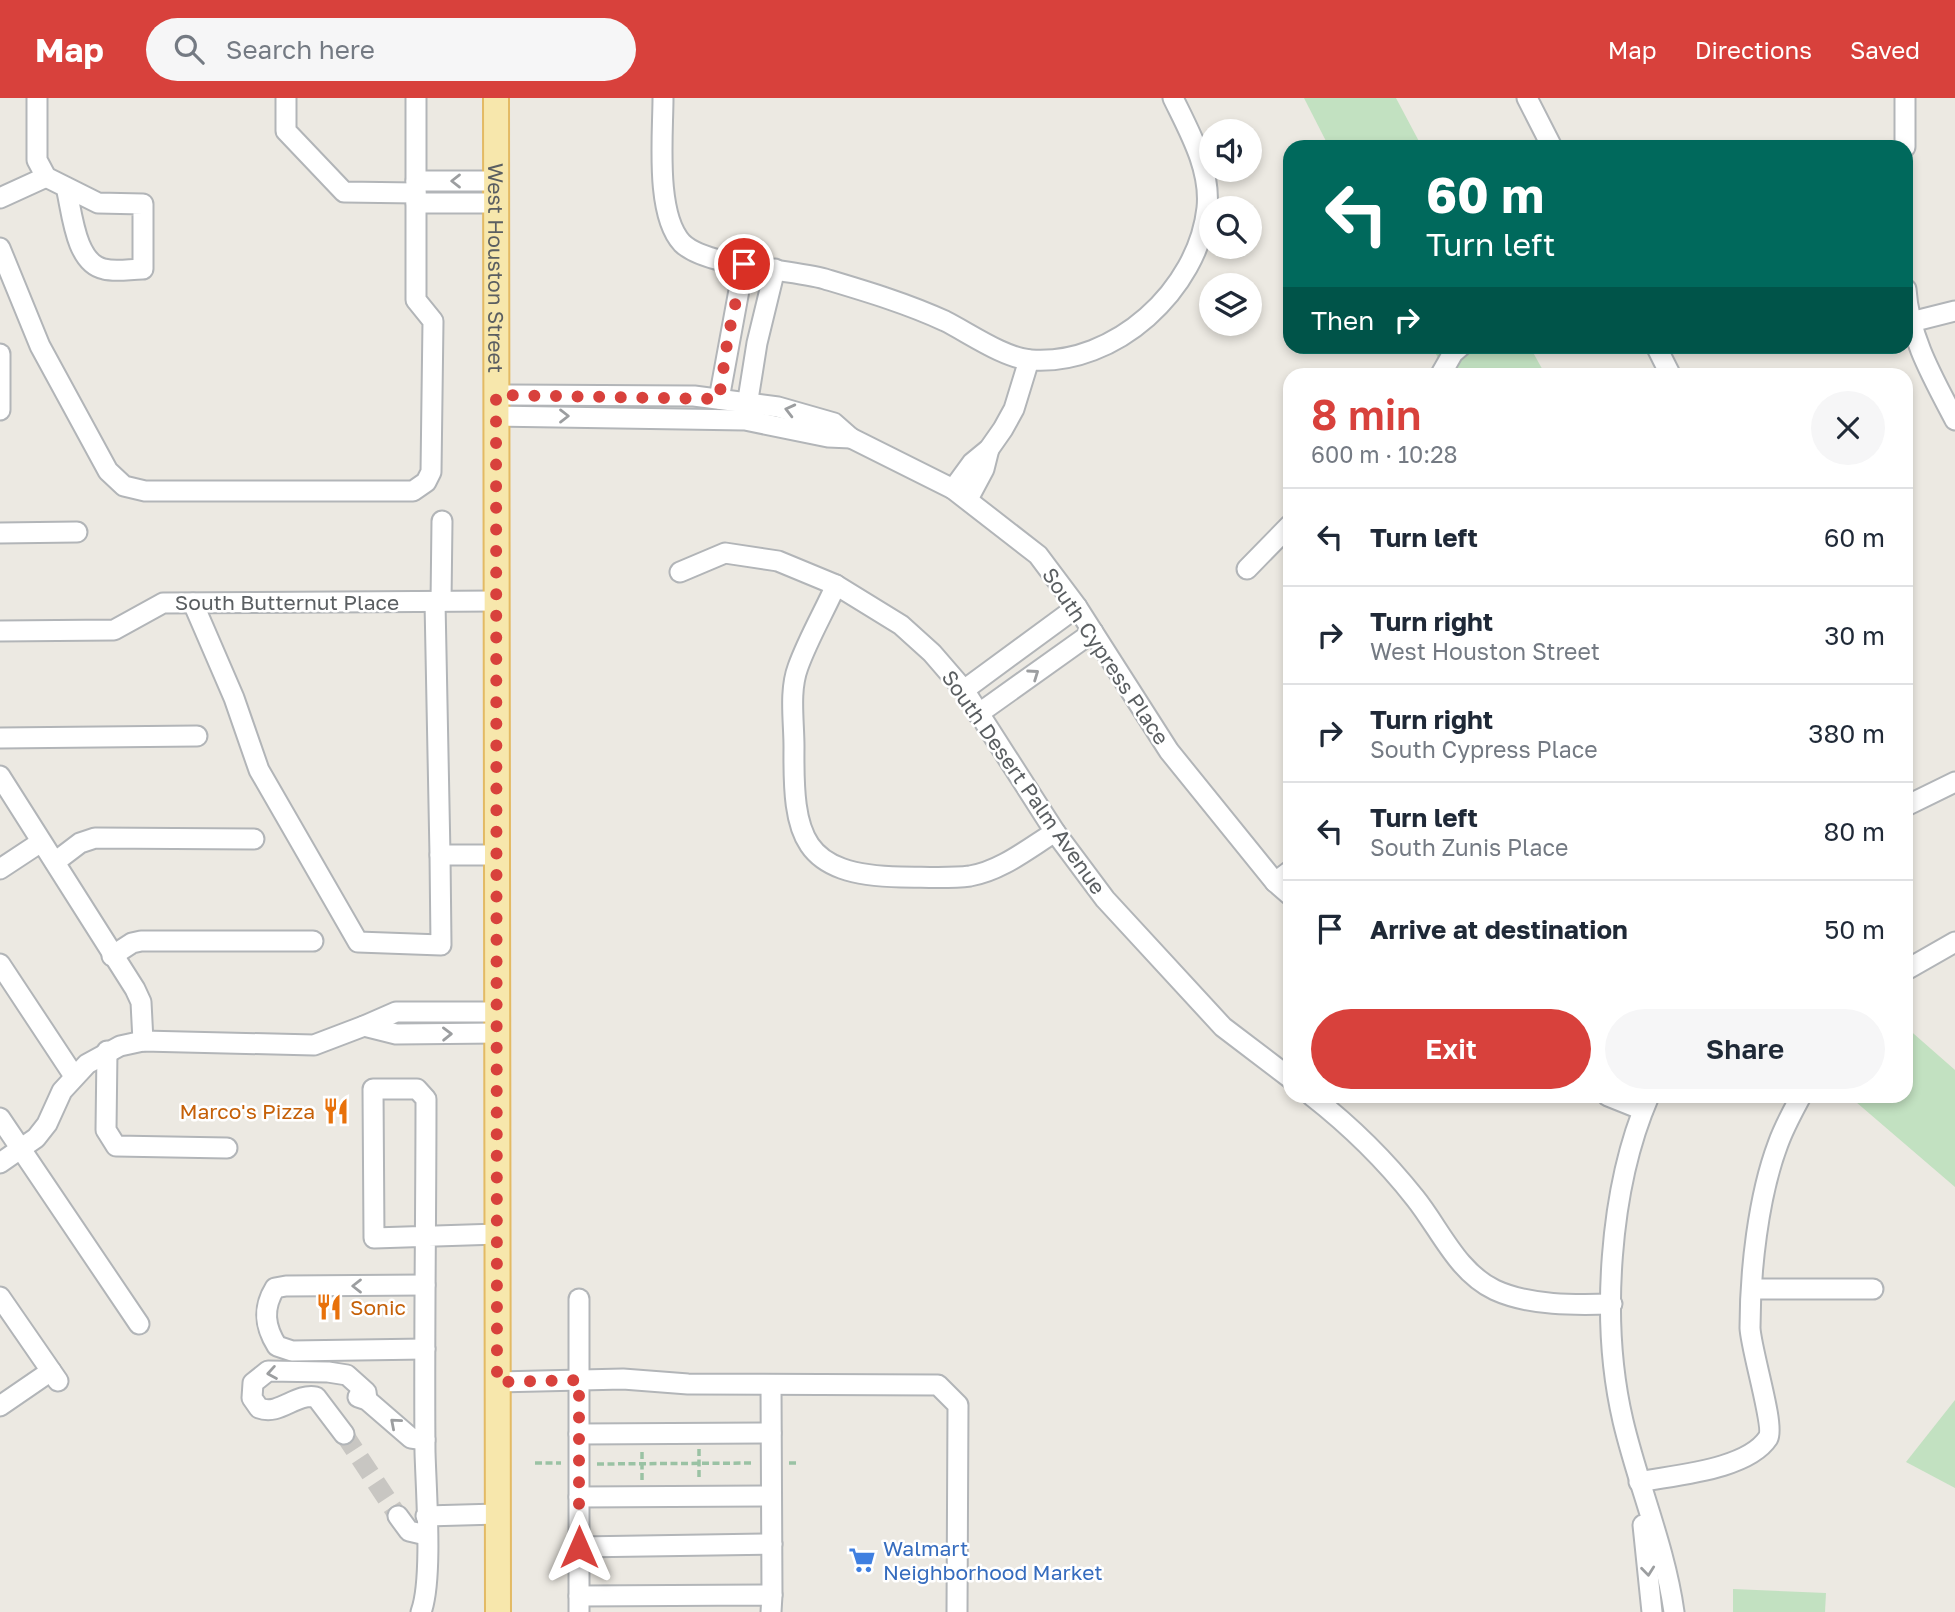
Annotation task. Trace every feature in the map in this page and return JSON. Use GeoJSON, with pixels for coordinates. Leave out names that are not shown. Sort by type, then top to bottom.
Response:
{"type":"FeatureCollection","features":[{"type":"Feature","properties":{"kind":"main road","name":"West Houston Street"},"geometry":{"type":"LineString","coordinates":[[496,98],[498,1612]]}},
{"type":"Feature","properties":{"kind":"street"},"geometry":{"type":"LineString","coordinates":[[37,98],[37,160],[46,177],[66,187],[98,204],[143,204],[143,269],[104,269],[92,264],[83,252],[66,187]]}},
{"type":"Feature","properties":{"kind":"street"},"geometry":{"type":"LineString","coordinates":[[286,98],[286,131],[344,192],[496,192]]}},
{"type":"Feature","properties":{"kind":"street"},"geometry":{"type":"LineString","coordinates":[[0,248],[40,346],[108,471],[124,486],[145,491],[413,491],[426,482],[431,472],[433,321],[416,300],[416,98]]}},
{"type":"Feature","properties":{"kind":"street"},"geometry":{"type":"LineString","coordinates":[[663,98],[663,176],[668,213],[681,242],[710,257],[815,276],[899,303],[1028,360],[1064,359],[1108,345],[1163,300],[1181,280],[1201,233],[1207,206],[1206,181],[1198,151],[1172,98]]}},
{"type":"Feature","properties":{"kind":"street"},"geometry":{"type":"LineString","coordinates":[[1527,98],[1548,140]]}},
{"type":"Feature","properties":{"kind":"street"},"geometry":{"type":"LineString","coordinates":[[1905,98],[1905,140]]}},
{"type":"Feature","properties":{"kind":"street"},"geometry":{"type":"LineString","coordinates":[[0,198],[46,177]]}},
{"type":"Feature","properties":{"kind":"street"},"geometry":{"type":"LineString","coordinates":[[719,399],[725,355],[744,264]]}},
{"type":"Feature","properties":{"kind":"street"},"geometry":{"type":"LineString","coordinates":[[746,410],[754,360],[775,269]]}},
{"type":"Feature","properties":{"kind":"street"},"geometry":{"type":"LineString","coordinates":[[1913,322],[1955,311]]}},
{"type":"Feature","properties":{"kind":"street"},"geometry":{"type":"LineString","coordinates":[[1913,327],[1931,373],[1955,420]]}},
{"type":"Feature","properties":{"kind":"street"},"geometry":{"type":"LineString","coordinates":[[0,354],[0,410]]}},
{"type":"Feature","properties":{"kind":"street"},"geometry":{"type":"LineString","coordinates":[[725,355],[754,360]]}},
{"type":"Feature","properties":{"kind":"street"},"geometry":{"type":"LineString","coordinates":[[960,494],[972,463],[989,449],[1014,409],[1028,360]]}},
{"type":"Feature","properties":{"kind":"street","name":"South Cypress Place"},"geometry":{"type":"LineString","coordinates":[[496,405],[719,399],[828,437],[851,438],[960,494],[1038,555],[1077,607],[1169,751],[1283,881]]}},
{"type":"Feature","properties":{"kind":"street","name":"South Cypress Place"},"geometry":{"type":"LineString","coordinates":[[496,405],[746,410]]}},
{"type":"Feature","properties":{"kind":"street"},"geometry":{"type":"LineString","coordinates":[[193,603],[234,698],[259,770],[358,942],[441,945],[438,602],[442,521]]}},
{"type":"Feature","properties":{"kind":"street"},"geometry":{"type":"LineString","coordinates":[[0,533],[77,532]]}},
{"type":"Feature","properties":{"kind":"street"},"geometry":{"type":"LineString","coordinates":[[1247,569],[1283,532]]}},
{"type":"Feature","properties":{"kind":"street","name":"South Desert Palm Avenue"},"geometry":{"type":"LineString","coordinates":[[680,572],[725,553],[778,561],[836,585],[901,625],[933,653],[964,690],[1055,832],[1105,899],[1223,1027],[1283,1073]]}},
{"type":"Feature","properties":{"kind":"street"},"geometry":{"type":"LineString","coordinates":[[836,585],[798,668],[794,686],[794,787],[797,812],[803,835],[819,856],[833,867],[848,873],[876,877],[971,876],[993,869],[1055,832]]}},
{"type":"Feature","properties":{"kind":"street","name":"South Butternut Place"},"geometry":{"type":"LineString","coordinates":[[0,631],[114,630],[163,603],[497,601]]}},
{"type":"Feature","properties":{"kind":"street"},"geometry":{"type":"LineString","coordinates":[[964,690],[1077,607]]}},
{"type":"Feature","properties":{"kind":"street"},"geometry":{"type":"LineString","coordinates":[[978,714],[1093,632]]}},
{"type":"Feature","properties":{"kind":"street"},"geometry":{"type":"LineString","coordinates":[[0,738],[197,736]]}},
{"type":"Feature","properties":{"kind":"street"},"geometry":{"type":"LineString","coordinates":[[0,776],[141,1002],[143,1041]]}},
{"type":"Feature","properties":{"kind":"street"},"geometry":{"type":"LineString","coordinates":[[1913,803],[1955,782]]}},
{"type":"Feature","properties":{"kind":"street"},"geometry":{"type":"LineString","coordinates":[[55,862],[80,843],[95,838],[254,839]]}},
{"type":"Feature","properties":{"kind":"street"},"geometry":{"type":"LineString","coordinates":[[0,869],[41,842]]}},
{"type":"Feature","properties":{"kind":"street"},"geometry":{"type":"LineString","coordinates":[[440,855],[498,855]]}},
{"type":"Feature","properties":{"kind":"street"},"geometry":{"type":"LineString","coordinates":[[112,956],[132,943],[141,941],[313,941]]}},
{"type":"Feature","properties":{"kind":"street"},"geometry":{"type":"LineString","coordinates":[[1913,966],[1955,942]]}},
{"type":"Feature","properties":{"kind":"street"},"geometry":{"type":"LineString","coordinates":[[0,964],[74,1076]]}},
{"type":"Feature","properties":{"kind":"street"},"geometry":{"type":"LineString","coordinates":[[0,1163],[36,1138],[74,1076],[107,1051],[131,1042],[314,1045],[396,1012],[498,1023]]}},
{"type":"Feature","properties":{"kind":"street"},"geometry":{"type":"LineString","coordinates":[[409,1034],[410,1012]]}},
{"type":"Feature","properties":{"kind":"street"},"geometry":{"type":"LineString","coordinates":[[364,1026],[409,1034],[498,1023]]}},
{"type":"Feature","properties":{"kind":"street"},"geometry":{"type":"LineString","coordinates":[[107,1051],[106,1130],[116,1146],[227,1148]]}},
{"type":"Feature","properties":{"kind":"street"},"geometry":{"type":"LineString","coordinates":[[421,1612],[424,1601],[426,1526],[425,1440],[426,1237],[425,1095],[413,1088],[373,1089],[374,1238],[426,1237],[498,1234]]}},
{"type":"Feature","properties":{"kind":"street"},"geometry":{"type":"LineString","coordinates":[[1320,1103],[1377,1155],[1475,1277],[1496,1290],[1521,1298],[1544,1300],[1569,1294],[1612,1299]]}},
{"type":"Feature","properties":{"kind":"street"},"geometry":{"type":"LineString","coordinates":[[1646,1103],[1618,1203],[1612,1251],[1614,1363],[1622,1419],[1670,1580],[1674,1612]]}},
{"type":"Feature","properties":{"kind":"street"},"geometry":{"type":"LineString","coordinates":[[1639,1482],[1703,1471],[1757,1450],[1769,1436],[1771,1425],[1757,1374],[1750,1330],[1755,1239],[1777,1144],[1798,1103]]}},
{"type":"Feature","properties":{"kind":"street"},"geometry":{"type":"LineString","coordinates":[[0,1118],[139,1324]]}},
{"type":"Feature","properties":{"kind":"street"},"geometry":{"type":"LineString","coordinates":[[425,1286],[286,1286],[275,1288],[268,1299],[267,1312],[267,1329],[277,1346],[292,1351],[425,1349]]}},
{"type":"Feature","properties":{"kind":"street"},"geometry":{"type":"LineString","coordinates":[[1753,1289],[1872,1289]]}},
{"type":"Feature","properties":{"kind":"street"},"geometry":{"type":"LineString","coordinates":[[0,1297],[55,1376],[0,1406]]}},
{"type":"Feature","properties":{"kind":"street"},"geometry":{"type":"LineString","coordinates":[[579,1298],[579,1604],[772,1604],[771,1385]]}},
{"type":"Feature","properties":{"kind":"street"},"geometry":{"type":"LineString","coordinates":[[344,1434],[316,1397],[303,1396],[267,1410],[257,1406],[251,1393],[256,1379],[268,1371],[347,1375],[366,1392],[368,1399],[411,1438],[425,1440]]}},
{"type":"Feature","properties":{"kind":"street"},"geometry":{"type":"LineString","coordinates":[[497,1382],[579,1380],[771,1385],[938,1385],[958,1405],[957,1612]]}},
{"type":"Feature","properties":{"kind":"street"},"geometry":{"type":"LineString","coordinates":[[579,1434],[771,1433]]}},
{"type":"Feature","properties":{"kind":"street"},"geometry":{"type":"LineString","coordinates":[[1639,1482],[1652,1612]]}},
{"type":"Feature","properties":{"kind":"street"},"geometry":{"type":"LineString","coordinates":[[579,1497],[771,1496]]}},
{"type":"Feature","properties":{"kind":"street"},"geometry":{"type":"LineString","coordinates":[[398,1516],[409,1531],[498,1514]]}},
{"type":"Feature","properties":{"kind":"street"},"geometry":{"type":"LineString","coordinates":[[579,1547],[772,1544]]}},
{"type":"Feature","properties":{"kind":"path"},"geometry":{"type":"LineString","coordinates":[[699,1433],[699,1496]]}},
{"type":"Feature","properties":{"kind":"path"},"geometry":{"type":"LineString","coordinates":[[642,1434],[642,1496]]}},
{"type":"Feature","properties":{"kind":"path"},"geometry":{"type":"LineString","coordinates":[[535,1463],[798,1463]]}},
{"type":"Feature","properties":{"kind":"green space"},"geometry":{"type":"Polygon","coordinates":[[[1304,98],[1396,98],[1418,140],[1325,140],[1304,98]]]}},
{"type":"Feature","properties":{"kind":"green space"},"geometry":{"type":"Polygon","coordinates":[[[1436,354],[1534,354],[1542,368],[1444,368],[1436,354]]]}},
{"type":"Feature","properties":{"kind":"green space"},"geometry":{"type":"Polygon","coordinates":[[[1913,1033],[1955,1070],[1955,1187],[1857,1103],[1913,1103],[1913,1033]]]}},
{"type":"Feature","properties":{"kind":"green space"},"geometry":{"type":"Polygon","coordinates":[[[1955,1400],[1955,1488],[1906,1462],[1955,1400]]]}},
{"type":"Feature","properties":{"kind":"green space"},"geometry":{"type":"Polygon","coordinates":[[[1733,1589],[1826,1593],[1825,1612],[1733,1612],[1733,1589]]]}},
{"type":"Feature","properties":{"kind":"tunnel"},"geometry":{"type":"LineString","coordinates":[[344,1434],[398,1516]]}},
{"type":"Feature","properties":{"kind":"place","name":"Marco's Pizza"},"geometry":{"type":"Point","coordinates":[336,1111]}},
{"type":"Feature","properties":{"kind":"place","name":"Sonic"},"geometry":{"type":"Point","coordinates":[329,1307]}},
{"type":"Feature","properties":{"kind":"place","name":"Walmart Neighborhood Market"},"geometry":{"type":"Point","coordinates":[862,1560]}},
{"type":"Feature","properties":{"kind":"route"},"geometry":{"type":"LineString","coordinates":[[579,1547],[579,1380],[497,1382],[496,395],[694,396],[719,399],[728,337],[744,264]]}}]}
